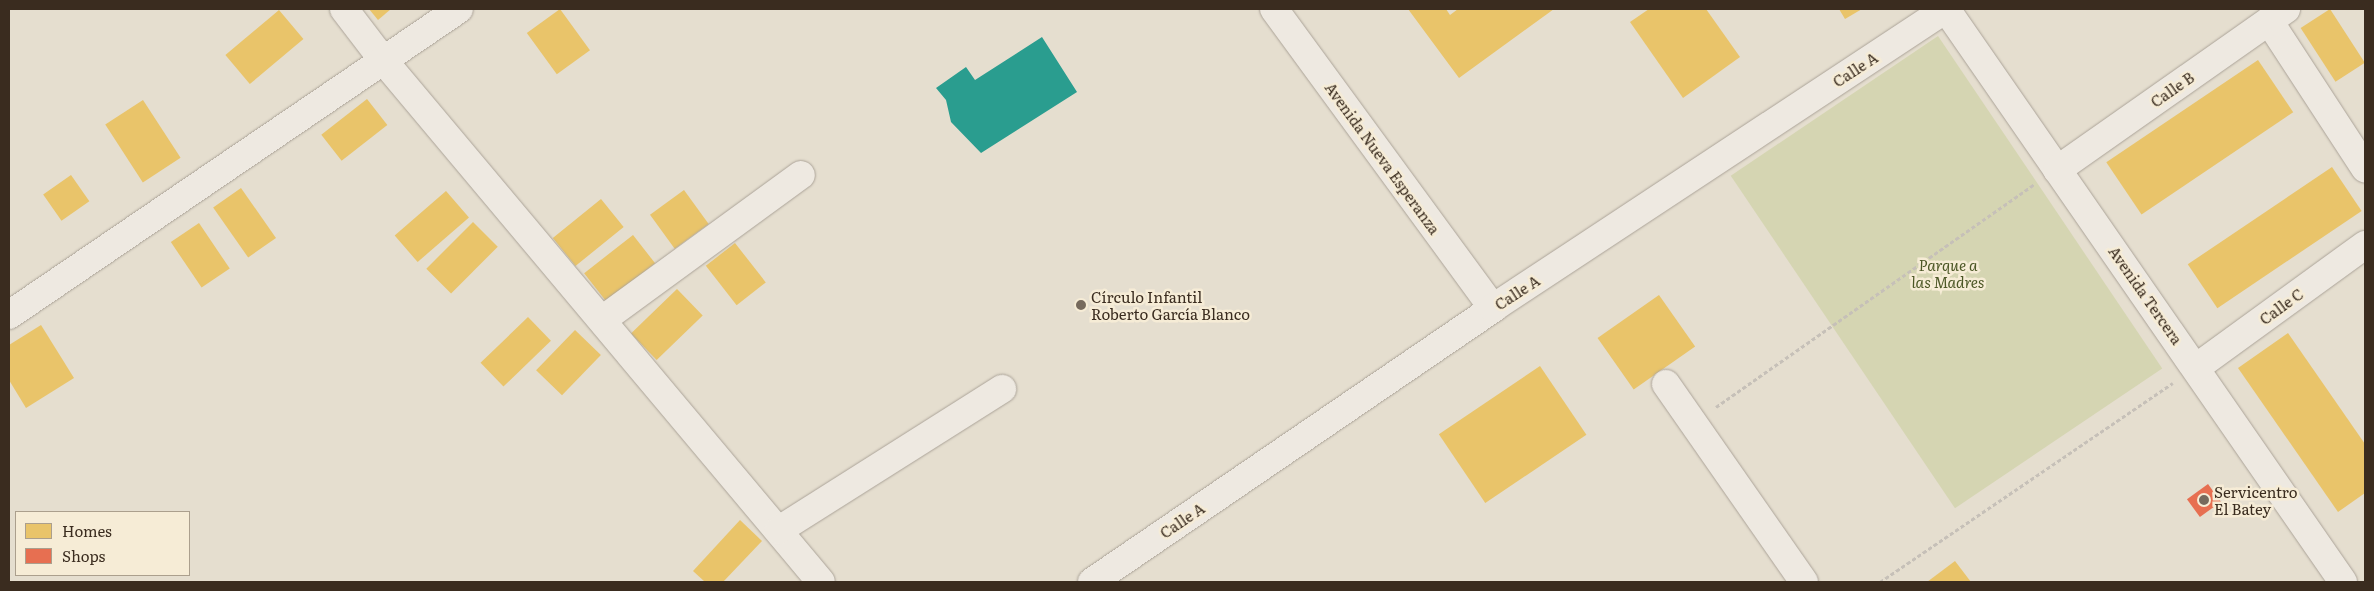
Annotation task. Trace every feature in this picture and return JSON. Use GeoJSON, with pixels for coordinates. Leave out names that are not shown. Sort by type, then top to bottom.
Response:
{"type":"FeatureCollection","features":[{"type":"Feature","properties":{"kind":"street"},"geometry":{"type":"LineString","coordinates":[[344,9],[383,60],[779,530],[820,582]]}},
{"type":"Feature","properties":{"kind":"street"},"geometry":{"type":"LineString","coordinates":[[9,315],[459,9]]}},
{"type":"Feature","properties":{"kind":"street","name":"Avenida Nueva Esperanza"},"geometry":{"type":"LineString","coordinates":[[1274,9],[1493,308]]}},
{"type":"Feature","properties":{"kind":"street","name":"Calle A"},"geometry":{"type":"LineString","coordinates":[[1092,582],[1493,308],[1946,9]]}},
{"type":"Feature","properties":{"kind":"street","name":"Avenida Tercera"},"geometry":{"type":"LineString","coordinates":[[1946,9],[2057,170],[2197,367],[2343,582]]}},
{"type":"Feature","properties":{"kind":"street"},"geometry":{"type":"LineString","coordinates":[[2278,15],[2365,168]]}},
{"type":"Feature","properties":{"kind":"street","name":"Calle B"},"geometry":{"type":"LineString","coordinates":[[2057,170],[2278,15]]}},
{"type":"Feature","properties":{"kind":"street"},"geometry":{"type":"LineString","coordinates":[[602,320],[801,175]]}},
{"type":"Feature","properties":{"kind":"street","name":"Calle C"},"geometry":{"type":"LineString","coordinates":[[2197,367],[2365,245]]}},
{"type":"Feature","properties":{"kind":"street"},"geometry":{"type":"LineString","coordinates":[[1666,384],[1804,582]]}},
{"type":"Feature","properties":{"kind":"street"},"geometry":{"type":"LineString","coordinates":[[779,530],[1002,389]]}},
{"type":"Feature","properties":{"kind":"path"},"geometry":{"type":"LineString","coordinates":[[1693,423],[2057,170]]}},
{"type":"Feature","properties":{"kind":"path"},"geometry":{"type":"LineString","coordinates":[[1880,582],[2197,367]]}},
{"type":"Feature","properties":{"kind":"green space","name":"Parque a las Madres"},"geometry":{"type":"Polygon","coordinates":[[[1938,36],[2162,368],[1955,508],[1731,176],[1938,36]]]}},
{"type":"Feature","properties":{"kind":"building: Homes"},"geometry":{"type":"Polygon","coordinates":[[[369,9],[391,9],[378,20],[369,9]]]}},
{"type":"Feature","properties":{"kind":"building: Homes"},"geometry":{"type":"Polygon","coordinates":[[[560,9],[590,50],[557,74],[527,33],[560,9]]]}},
{"type":"Feature","properties":{"kind":"building: Homes"},"geometry":{"type":"Polygon","coordinates":[[[1408,9],[1446,9],[1450,15],[1458,9],[1554,9],[1459,78],[1408,9]]]}},
{"type":"Feature","properties":{"kind":"building: Homes"},"geometry":{"type":"Polygon","coordinates":[[[1649,9],[1706,9],[1740,57],[1683,98],[1630,22],[1649,9]]]}},
{"type":"Feature","properties":{"kind":"building: Homes"},"geometry":{"type":"Polygon","coordinates":[[[1839,9],[1862,9],[1845,19],[1839,9]]]}},
{"type":"Feature","properties":{"kind":"building: Homes"},"geometry":{"type":"Polygon","coordinates":[[[2330,9],[2365,63],[2336,82],[2301,28],[2330,9]]]}},
{"type":"Feature","properties":{"kind":"building: Homes"},"geometry":{"type":"Polygon","coordinates":[[[279,10],[303,39],[250,84],[225,55],[279,10]]]}},
{"type":"Feature","properties":{"kind":"building: Homes"},"geometry":{"type":"Polygon","coordinates":[[[2258,60],[2293,112],[2142,215],[2106,162],[2258,60]]]}},
{"type":"Feature","properties":{"kind":"building: Homes"},"geometry":{"type":"Polygon","coordinates":[[[367,99],[387,125],[342,161],[321,135],[367,99]]]}},
{"type":"Feature","properties":{"kind":"building: Homes"},"geometry":{"type":"Polygon","coordinates":[[[143,100],[181,158],[143,182],[105,125],[143,100]]]}},
{"type":"Feature","properties":{"kind":"building: Homes"},"geometry":{"type":"Polygon","coordinates":[[[2332,167],[2362,211],[2217,308],[2188,264],[2332,167]]]}},
{"type":"Feature","properties":{"kind":"building: Homes"},"geometry":{"type":"Polygon","coordinates":[[[71,175],[89,201],[62,221],[43,195],[71,175]]]}},
{"type":"Feature","properties":{"kind":"building: Homes"},"geometry":{"type":"Polygon","coordinates":[[[241,188],[276,238],[248,257],[213,208],[241,188]]]}},
{"type":"Feature","properties":{"kind":"building: Homes"},"geometry":{"type":"Polygon","coordinates":[[[684,190],[709,224],[675,249],[650,215],[684,190]]]}},
{"type":"Feature","properties":{"kind":"building: Homes"},"geometry":{"type":"Polygon","coordinates":[[[446,191],[469,217],[418,262],[395,236],[446,191]]]}},
{"type":"Feature","properties":{"kind":"building: Homes"},"geometry":{"type":"Polygon","coordinates":[[[601,199],[624,227],[575,266],[553,238],[601,199]]]}},
{"type":"Feature","properties":{"kind":"building: Homes"},"geometry":{"type":"Polygon","coordinates":[[[473,222],[498,247],[451,293],[426,269],[473,222]]]}},
{"type":"Feature","properties":{"kind":"building: Homes"},"geometry":{"type":"Polygon","coordinates":[[[199,223],[230,269],[202,288],[171,242],[199,223]]]}},
{"type":"Feature","properties":{"kind":"building: Homes"},"geometry":{"type":"Polygon","coordinates":[[[633,235],[655,263],[606,302],[584,273],[633,235]]]}},
{"type":"Feature","properties":{"kind":"building: Homes"},"geometry":{"type":"Polygon","coordinates":[[[735,243],[766,282],[737,305],[706,266],[735,243]]]}},
{"type":"Feature","properties":{"kind":"building: Homes"},"geometry":{"type":"Polygon","coordinates":[[[677,289],[703,316],[657,360],[631,333],[677,289]]]}},
{"type":"Feature","properties":{"kind":"building: Homes"},"geometry":{"type":"Polygon","coordinates":[[[1659,295],[1695,347],[1634,390],[1598,338],[1659,295]]]}},
{"type":"Feature","properties":{"kind":"building: Homes"},"geometry":{"type":"Polygon","coordinates":[[[528,317],[551,341],[503,387],[481,363],[528,317]]]}},
{"type":"Feature","properties":{"kind":"building: Homes"},"geometry":{"type":"Polygon","coordinates":[[[41,325],[74,378],[26,408],[9,380],[9,345],[41,325]]]}},
{"type":"Feature","properties":{"kind":"building: Homes"},"geometry":{"type":"Polygon","coordinates":[[[575,330],[601,355],[562,395],[536,370],[575,330]]]}},
{"type":"Feature","properties":{"kind":"building: Homes"},"geometry":{"type":"Polygon","coordinates":[[[2288,333],[2365,444],[2365,493],[2338,512],[2238,368],[2288,333]]]}},
{"type":"Feature","properties":{"kind":"building: Homes"},"geometry":{"type":"Polygon","coordinates":[[[1540,366],[1586,435],[1485,503],[1439,434],[1540,366]]]}},
{"type":"Feature","properties":{"kind":"building: Homes"},"geometry":{"type":"Polygon","coordinates":[[[740,520],[762,541],[723,582],[705,582],[693,571],[740,520]]]}},
{"type":"Feature","properties":{"kind":"building: Homes"},"geometry":{"type":"Polygon","coordinates":[[[1955,561],[1971,582],[1927,582],[1955,561]]]}},
{"type":"Feature","properties":{"kind":"building: Shops","name":"Servicentro El Batey"},"geometry":{"type":"Polygon","coordinates":[[[2208,484],[2221,502],[2200,517],[2187,499],[2208,484]]]}},
{"type":"Feature","properties":{"kind":"building: Schools"},"geometry":{"type":"Polygon","coordinates":[[[1042,37],[1077,92],[981,153],[951,122],[946,100],[936,88],[966,67],[975,80],[1042,37]]]}},
{"type":"Feature","properties":{"kind":"place","name":"Círculo Infantil Roberto García Blanco"},"geometry":{"type":"Point","coordinates":[1081,305]}},
{"type":"Feature","properties":{"kind":"place","name":"Servicentro El Batey"},"geometry":{"type":"Point","coordinates":[2204,500]}}]}
